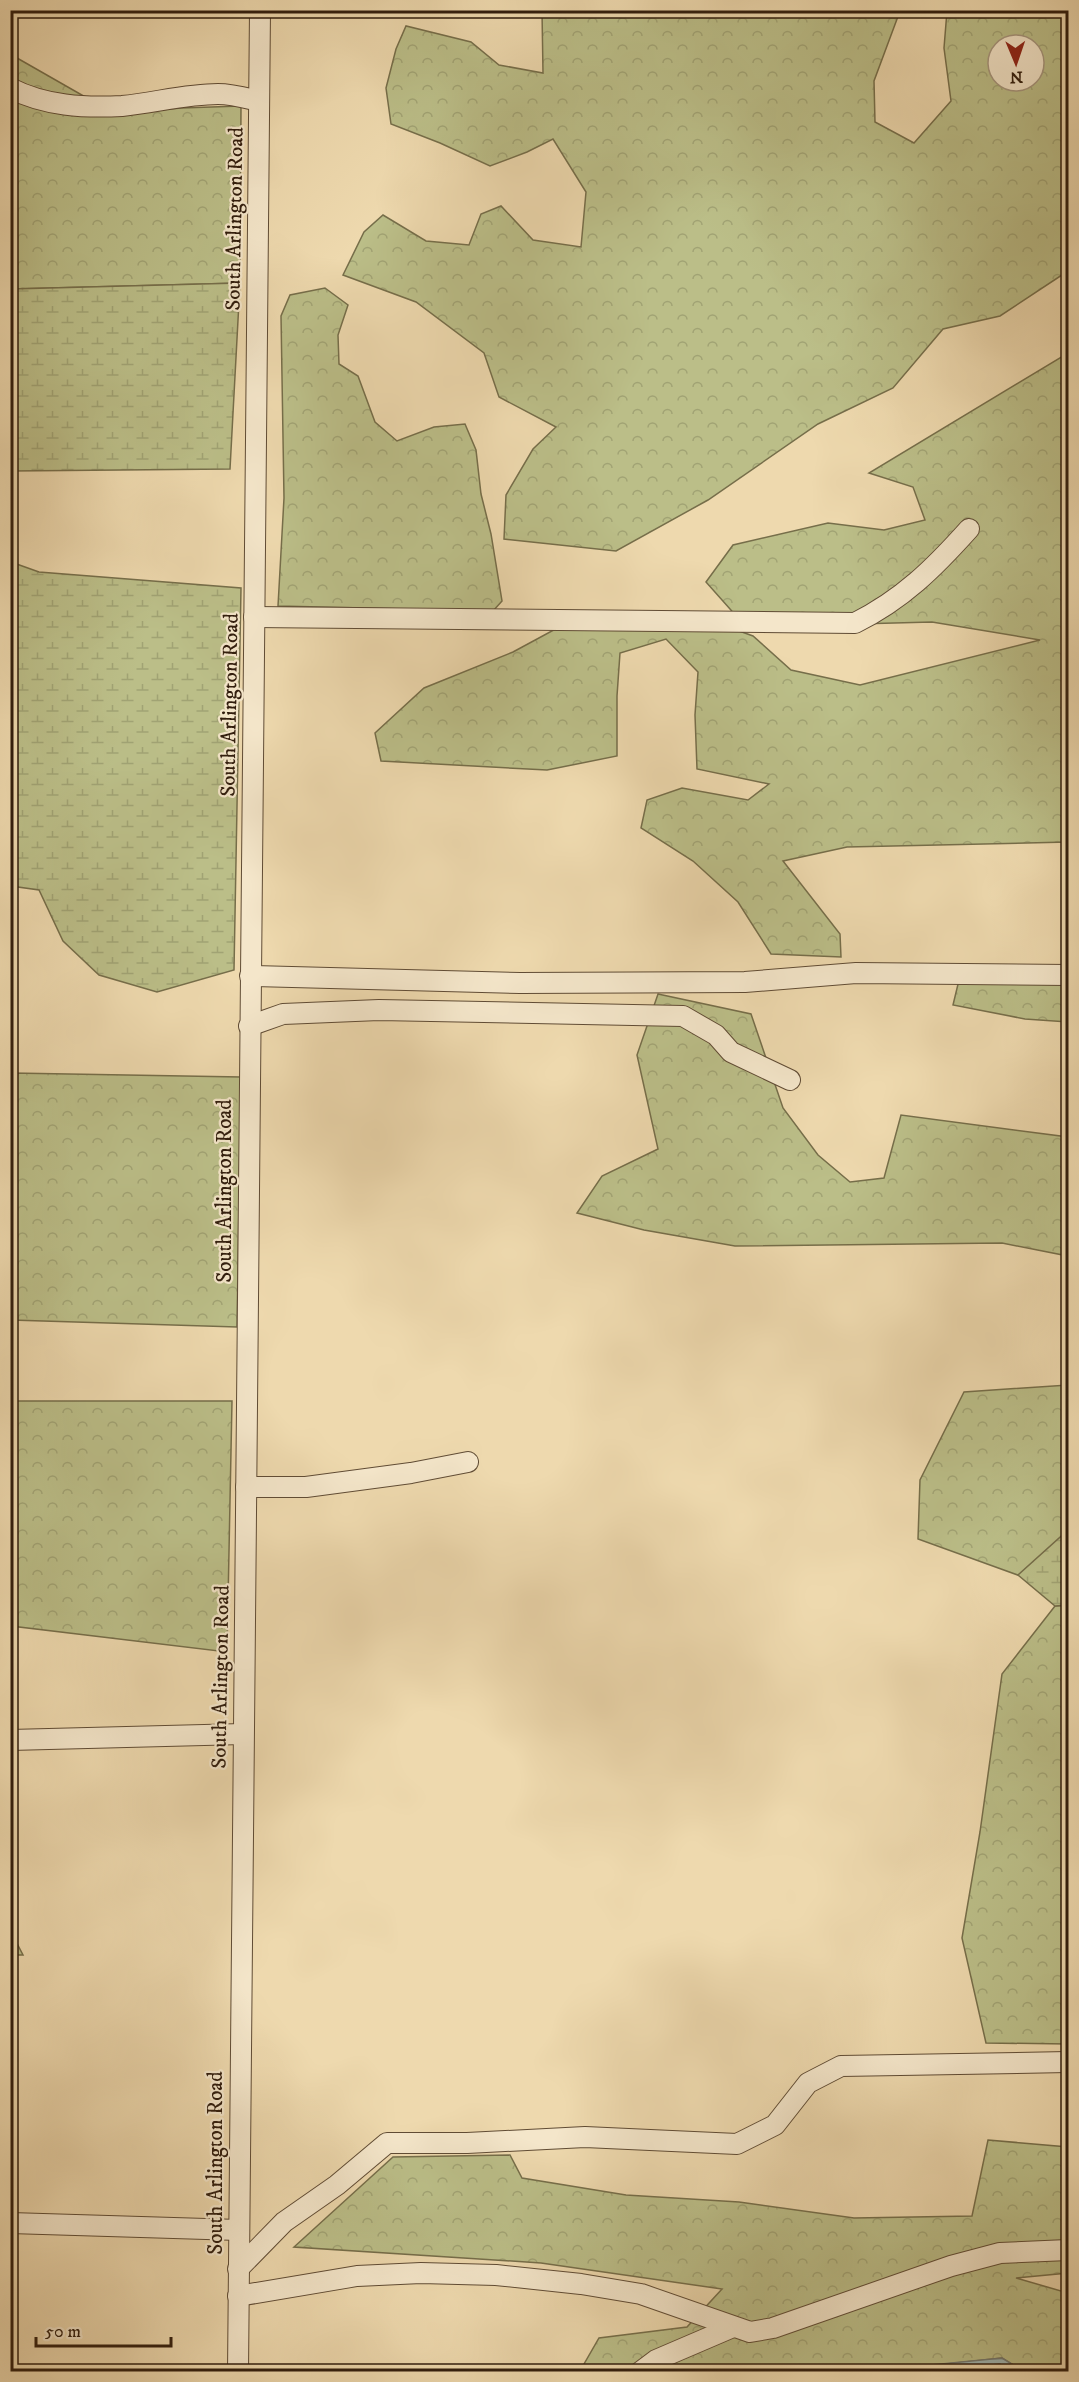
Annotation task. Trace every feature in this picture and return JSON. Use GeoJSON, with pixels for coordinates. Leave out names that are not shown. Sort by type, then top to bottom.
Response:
{"type":"FeatureCollection","features":[{"type":"Feature","properties":{"kind":"street","name":"South Arlington Road"},"geometry":{"type":"LineString","coordinates":[[238,2372],[260,10]]}},
{"type":"Feature","properties":{"kind":"street"},"geometry":{"type":"LineString","coordinates":[[10,88],[21,94],[60,105],[123,106],[219,94],[259,100]]}},
{"type":"Feature","properties":{"kind":"street"},"geometry":{"type":"LineString","coordinates":[[254,617],[855,623],[883,609],[935,567],[969,529]]}},
{"type":"Feature","properties":{"kind":"street"},"geometry":{"type":"LineString","coordinates":[[250,976],[520,983],[745,982],[856,973],[1068,975]]}},
{"type":"Feature","properties":{"kind":"street"},"geometry":{"type":"LineString","coordinates":[[249,1026],[283,1014],[379,1010],[683,1016],[716,1035],[731,1052],[790,1080]]}},
{"type":"Feature","properties":{"kind":"street"},"geometry":{"type":"LineString","coordinates":[[246,1487],[306,1487],[411,1473],[468,1462]]}},
{"type":"Feature","properties":{"kind":"street"},"geometry":{"type":"LineString","coordinates":[[10,1740],[243,1734]]}},
{"type":"Feature","properties":{"kind":"street"},"geometry":{"type":"LineString","coordinates":[[238,2269],[284,2222],[337,2185],[387,2143],[467,2144],[585,2137],[737,2144],[775,2125],[808,2083],[841,2066],[1068,2062]]}},
{"type":"Feature","properties":{"kind":"street"},"geometry":{"type":"LineString","coordinates":[[10,2223],[239,2230]]}},
{"type":"Feature","properties":{"kind":"street"},"geometry":{"type":"LineString","coordinates":[[238,2296],[357,2276],[421,2273],[496,2275],[581,2284],[641,2294],[750,2332],[773,2328],[951,2266],[1000,2253],[1068,2250]]}},
{"type":"Feature","properties":{"kind":"street"},"geometry":{"type":"LineString","coordinates":[[640,2372],[656,2360],[733,2327]]}},
{"type":"Feature","properties":{"kind":"green space"},"geometry":{"type":"Polygon","coordinates":[[[542,11],[900,11],[874,81],[875,122],[914,143],[951,101],[944,48],[947,11],[1068,11],[1068,271],[1000,316],[943,329],[893,388],[818,424],[708,500],[616,551],[504,539],[506,495],[533,449],[556,427],[499,397],[484,353],[416,302],[343,275],[364,232],[383,215],[426,241],[469,245],[481,214],[501,206],[533,240],[581,247],[586,192],[553,139],[490,166],[391,124],[386,88],[396,49],[406,26],[471,42],[499,65],[543,73],[542,11]]]}},
{"type":"Feature","properties":{"kind":"green space"},"geometry":{"type":"Polygon","coordinates":[[[10,54],[115,114],[181,108],[241,106],[240,283],[11,289],[10,54]]]}},
{"type":"Feature","properties":{"kind":"green space"},"geometry":{"type":"Polygon","coordinates":[[[240,283],[230,469],[11,471],[11,289],[240,283]]]}},
{"type":"Feature","properties":{"kind":"green space"},"geometry":{"type":"Polygon","coordinates":[[[325,288],[348,305],[338,335],[339,364],[358,376],[375,422],[397,441],[434,427],[465,424],[476,450],[481,494],[491,534],[502,601],[493,611],[278,606],[284,498],[281,316],[290,295],[325,288]]]}},
{"type":"Feature","properties":{"kind":"green space"},"geometry":{"type":"Polygon","coordinates":[[[1068,353],[1068,842],[847,847],[783,861],[840,934],[841,957],[771,954],[738,902],[693,861],[641,828],[647,800],[682,788],[748,800],[769,784],[697,769],[695,715],[698,672],[666,639],[620,653],[617,756],[547,770],[381,761],[375,733],[424,688],[513,652],[561,626],[731,628],[753,636],[791,670],[860,685],[1040,640],[932,622],[746,627],[706,582],[733,545],[828,523],[884,530],[925,520],[913,487],[869,473],[1068,353]]]}},
{"type":"Feature","properties":{"kind":"green space"},"geometry":{"type":"Polygon","coordinates":[[[11,562],[39,572],[241,588],[234,970],[157,992],[99,975],[63,941],[39,890],[11,886],[11,562]]]}},
{"type":"Feature","properties":{"kind":"green space"},"geometry":{"type":"Polygon","coordinates":[[[1068,975],[1068,1022],[1025,1019],[953,1005],[959,980],[1068,975]]]}},
{"type":"Feature","properties":{"kind":"green space"},"geometry":{"type":"Polygon","coordinates":[[[658,994],[751,1014],[783,1108],[818,1155],[850,1182],[884,1178],[901,1115],[1068,1137],[1068,1256],[1002,1243],[735,1246],[644,1230],[577,1213],[602,1176],[658,1149],[637,1055],[658,994]]]}},
{"type":"Feature","properties":{"kind":"green space"},"geometry":{"type":"Polygon","coordinates":[[[11,1073],[241,1077],[237,1327],[11,1320],[11,1073]]]}},
{"type":"Feature","properties":{"kind":"green space"},"geometry":{"type":"Polygon","coordinates":[[[1068,1385],[1068,1539],[1026,1578],[918,1539],[920,1480],[964,1392],[1068,1385]]]}},
{"type":"Feature","properties":{"kind":"green space"},"geometry":{"type":"Polygon","coordinates":[[[11,1401],[232,1401],[227,1652],[11,1626],[11,1401]]]}},
{"type":"Feature","properties":{"kind":"green space"},"geometry":{"type":"Polygon","coordinates":[[[1068,1530],[1068,1605],[1055,1606],[1018,1575],[1068,1530]]]}},
{"type":"Feature","properties":{"kind":"green space"},"geometry":{"type":"Polygon","coordinates":[[[1068,1605],[1068,2044],[986,2043],[962,1938],[980,1832],[1002,1674],[1055,1606],[1068,1605]]]}},
{"type":"Feature","properties":{"kind":"green space"},"geometry":{"type":"Polygon","coordinates":[[[11,1932],[23,1955],[11,1955],[11,1932]]]}},
{"type":"Feature","properties":{"kind":"green space"},"geometry":{"type":"Polygon","coordinates":[[[988,2140],[1068,2147],[1068,2273],[1016,2278],[1068,2293],[1068,2371],[1023,2371],[1002,2358],[870,2372],[580,2371],[599,2338],[687,2327],[722,2289],[541,2263],[294,2247],[393,2157],[510,2155],[522,2178],[626,2195],[739,2202],[854,2218],[972,2216],[988,2140]]]}},
{"type":"Feature","properties":{"kind":"water"},"geometry":{"type":"Polygon","coordinates":[[[1002,2358],[1023,2371],[870,2371],[1002,2358]]]}}]}
